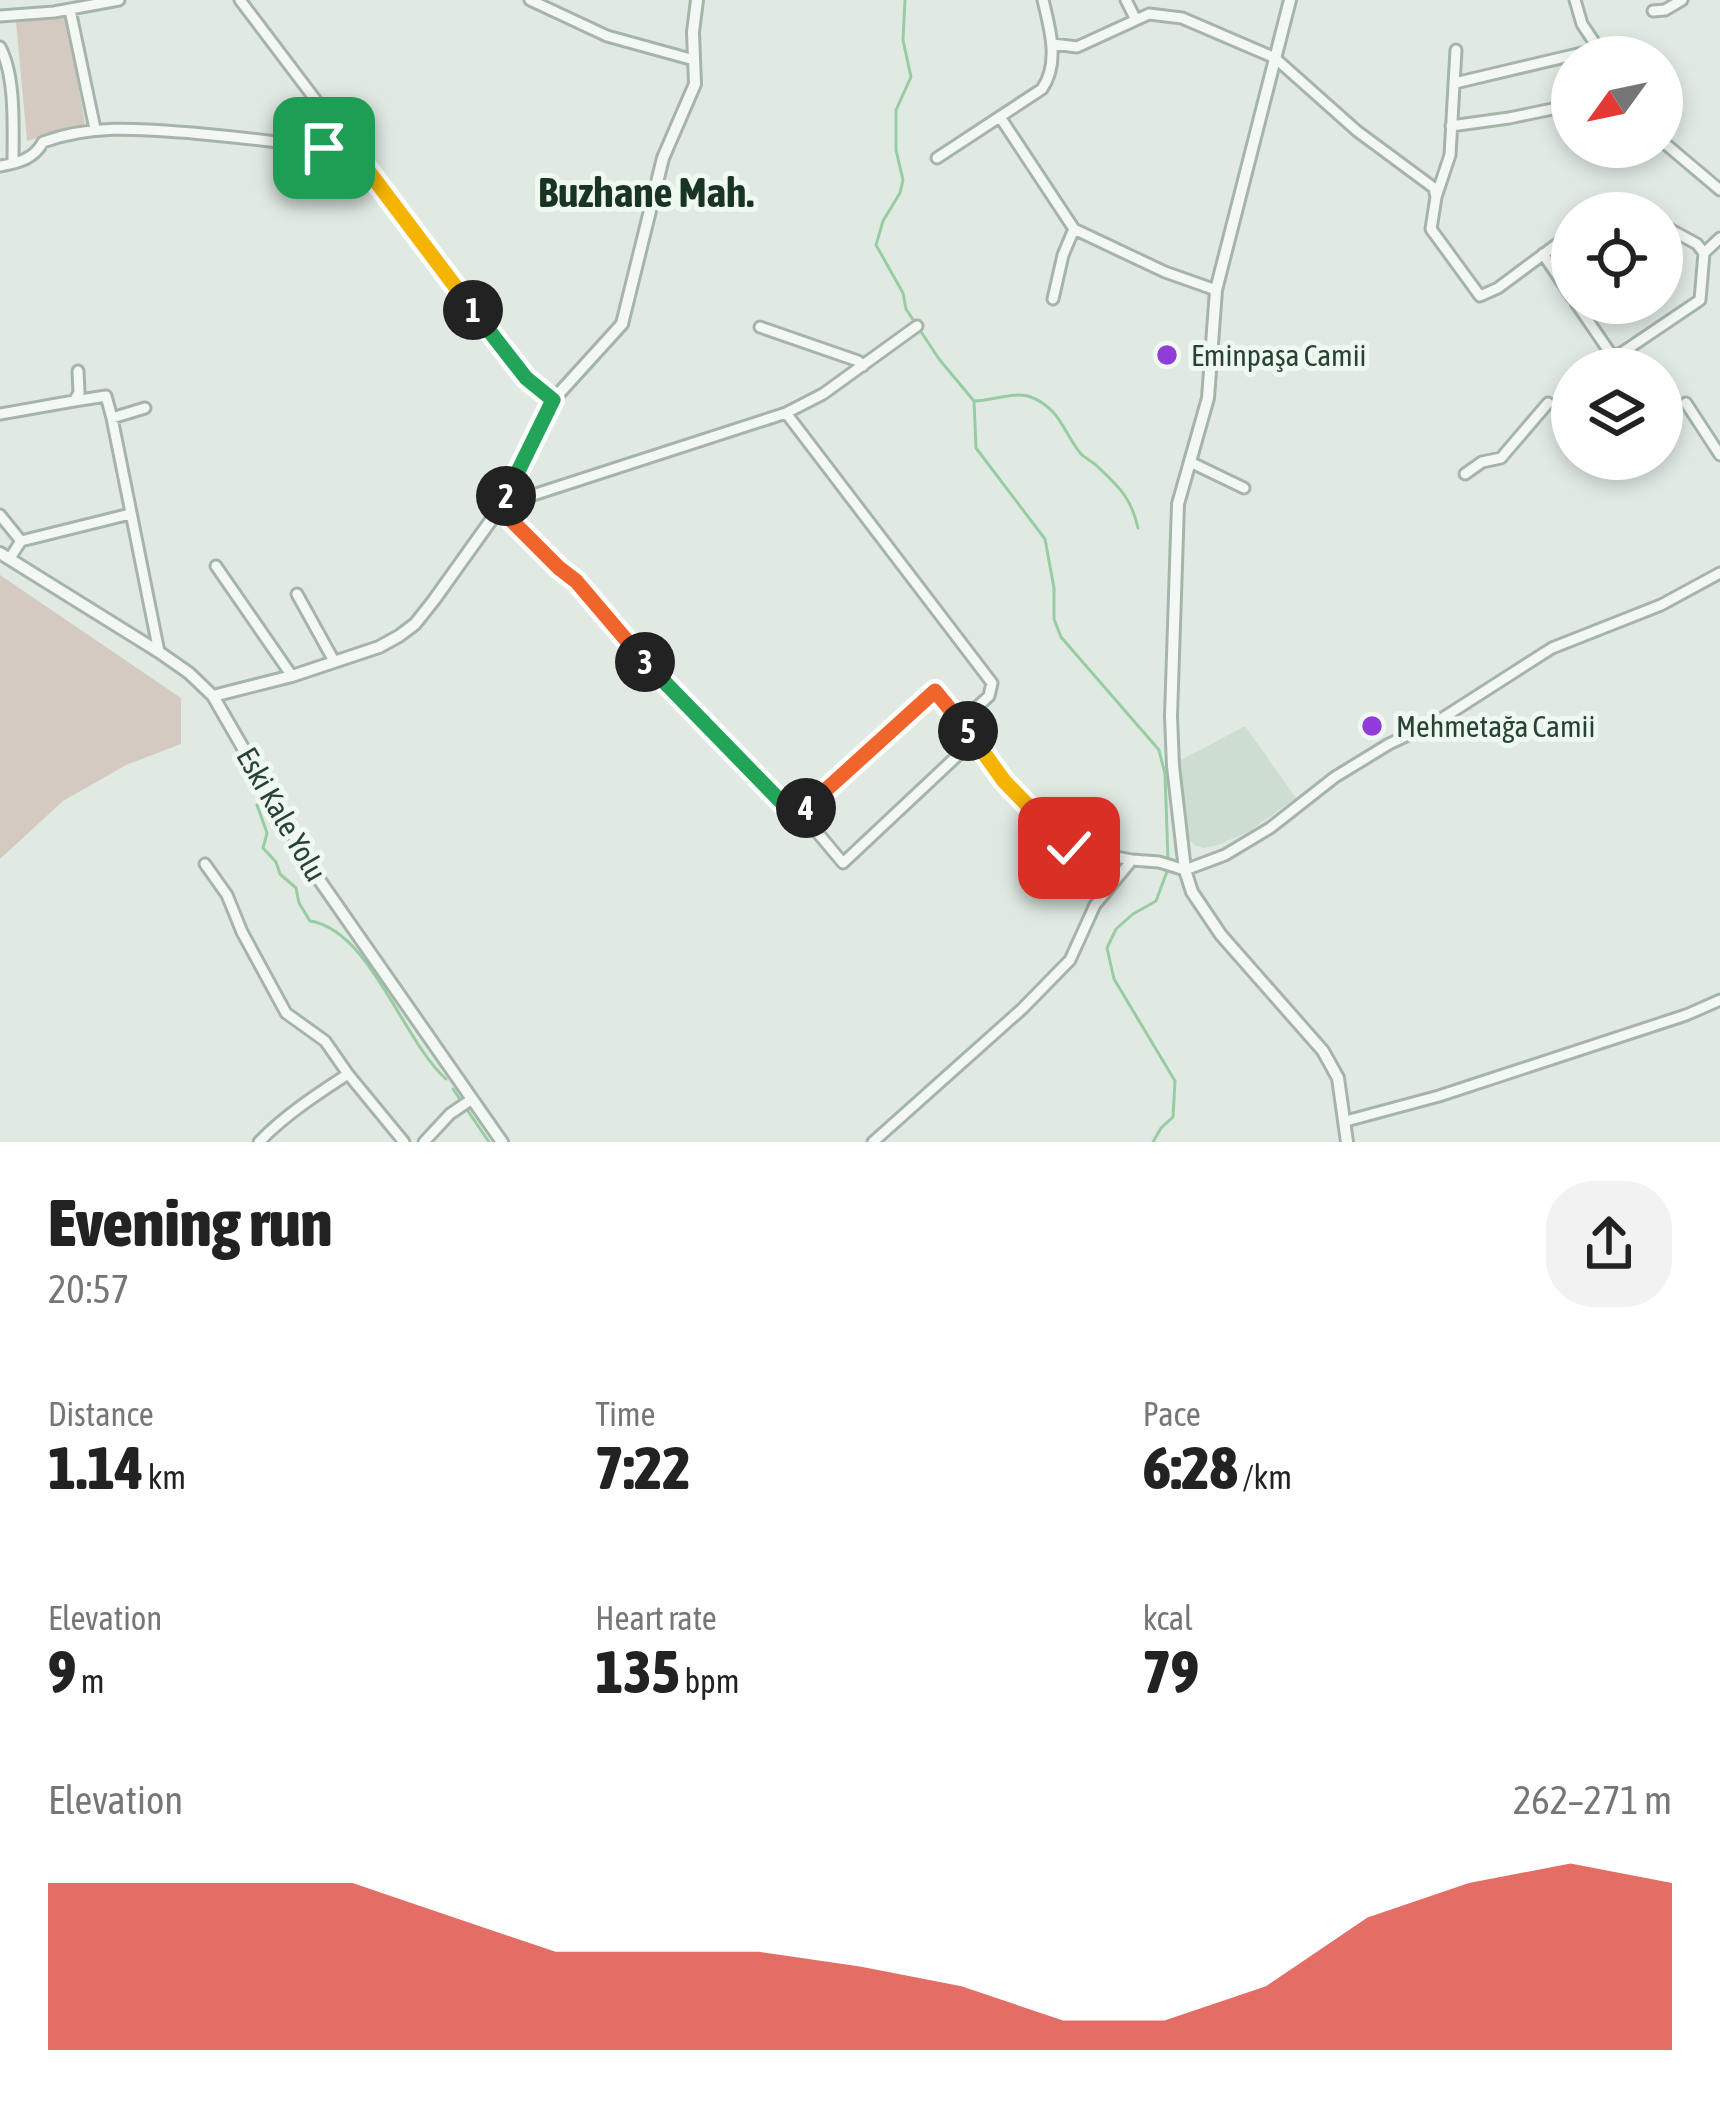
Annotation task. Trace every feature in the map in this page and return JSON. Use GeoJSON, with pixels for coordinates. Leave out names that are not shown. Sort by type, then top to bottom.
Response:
{"type":"FeatureCollection","features":[{"type":"Feature","properties":{"kind":"street"},"geometry":{"type":"LineString","coordinates":[[41,0],[44,13]]}},
{"type":"Feature","properties":{"kind":"street"},"geometry":{"type":"LineString","coordinates":[[0,16],[118,0]]}},
{"type":"Feature","properties":{"kind":"street"},"geometry":{"type":"LineString","coordinates":[[240,0],[526,378],[553,400]]}},
{"type":"Feature","properties":{"kind":"street"},"geometry":{"type":"LineString","coordinates":[[530,0],[607,36],[694,60]]}},
{"type":"Feature","properties":{"kind":"street"},"geometry":{"type":"LineString","coordinates":[[213,696],[379,647],[415,624],[500,509],[553,400],[622,324],[663,158],[695,84],[697,0]]}},
{"type":"Feature","properties":{"kind":"street"},"geometry":{"type":"LineString","coordinates":[[937,158],[1047,82],[1054,44],[1043,0]]}},
{"type":"Feature","properties":{"kind":"street"},"geometry":{"type":"LineString","coordinates":[[1126,0],[1136,20]]}},
{"type":"Feature","properties":{"kind":"street"},"geometry":{"type":"LineString","coordinates":[[1290,0],[1216,290],[1208,398],[1178,505],[1173,766],[1181,868],[1192,892],[1221,934],[1323,1052],[1338,1078],[1347,1142]]}},
{"type":"Feature","properties":{"kind":"street"},"geometry":{"type":"LineString","coordinates":[[1575,0],[1590,36]]}},
{"type":"Feature","properties":{"kind":"street"},"geometry":{"type":"LineString","coordinates":[[1653,11],[1682,0]]}},
{"type":"Feature","properties":{"kind":"street"},"geometry":{"type":"LineString","coordinates":[[70,10],[95,129]]}},
{"type":"Feature","properties":{"kind":"street"},"geometry":{"type":"LineString","coordinates":[[1054,44],[1077,46],[1149,14],[1182,18],[1275,58],[1357,131],[1425,180],[1436,197]]}},
{"type":"Feature","properties":{"kind":"street"},"geometry":{"type":"LineString","coordinates":[[0,46],[6,58],[13,121],[13,164]]}},
{"type":"Feature","properties":{"kind":"street"},"geometry":{"type":"LineString","coordinates":[[1456,50],[1450,155],[1431,229],[1480,296],[1551,248]]}},
{"type":"Feature","properties":{"kind":"street"},"geometry":{"type":"LineString","coordinates":[[1455,83],[1551,63]]}},
{"type":"Feature","properties":{"kind":"street"},"geometry":{"type":"LineString","coordinates":[[1451,126],[1551,109]]}},
{"type":"Feature","properties":{"kind":"street"},"geometry":{"type":"LineString","coordinates":[[1000,117],[1074,229],[1216,290]]}},
{"type":"Feature","properties":{"kind":"street"},"geometry":{"type":"LineString","coordinates":[[0,166],[38,152],[43,142],[66,134],[128,128],[324,148],[360,160]]}},
{"type":"Feature","properties":{"kind":"street"},"geometry":{"type":"LineString","coordinates":[[324,148],[335,146],[340,134]]}},
{"type":"Feature","properties":{"kind":"street"},"geometry":{"type":"LineString","coordinates":[[1683,159],[1720,190]]}},
{"type":"Feature","properties":{"kind":"street"},"geometry":{"type":"LineString","coordinates":[[1053,299],[1074,229]]}},
{"type":"Feature","properties":{"kind":"street"},"geometry":{"type":"LineString","coordinates":[[1683,237],[1704,253]]}},
{"type":"Feature","properties":{"kind":"street"},"geometry":{"type":"LineString","coordinates":[[1626,348],[1700,300],[1704,253],[1720,238]]}},
{"type":"Feature","properties":{"kind":"street"},"geometry":{"type":"LineString","coordinates":[[1543,254],[1551,266]]}},
{"type":"Feature","properties":{"kind":"street"},"geometry":{"type":"LineString","coordinates":[[760,326],[862,366]]}},
{"type":"Feature","properties":{"kind":"street"},"geometry":{"type":"LineString","coordinates":[[500,509],[533,494],[786,413],[824,394],[917,326]]}},
{"type":"Feature","properties":{"kind":"street"},"geometry":{"type":"LineString","coordinates":[[74,401],[79,393],[78,370]]}},
{"type":"Feature","properties":{"kind":"street"},"geometry":{"type":"LineString","coordinates":[[0,414],[106,396],[159,652]]}},
{"type":"Feature","properties":{"kind":"street"},"geometry":{"type":"LineString","coordinates":[[1465,474],[1482,462],[1501,458],[1548,403]]}},
{"type":"Feature","properties":{"kind":"street"},"geometry":{"type":"LineString","coordinates":[[1686,403],[1720,455]]}},
{"type":"Feature","properties":{"kind":"street"},"geometry":{"type":"LineString","coordinates":[[112,418],[145,408]]}},
{"type":"Feature","properties":{"kind":"street"},"geometry":{"type":"LineString","coordinates":[[786,413],[992,683],[989,696],[961,722]]}},
{"type":"Feature","properties":{"kind":"street"},"geometry":{"type":"LineString","coordinates":[[1190,462],[1244,488]]}},
{"type":"Feature","properties":{"kind":"street"},"geometry":{"type":"LineString","coordinates":[[500,509],[576,581],[668,689],[792,813],[801,813],[935,691],[1004,781],[1069,848],[1181,868],[1225,855],[1335,777],[1438,721],[1552,648],[1661,605],[1720,573]]}},
{"type":"Feature","properties":{"kind":"street"},"geometry":{"type":"LineString","coordinates":[[5,555],[20,541],[130,514]]}},
{"type":"Feature","properties":{"kind":"street"},"geometry":{"type":"LineString","coordinates":[[0,515],[20,541]]}},
{"type":"Feature","properties":{"kind":"street","name":"Eski Kale Yolu"},"geometry":{"type":"LineString","coordinates":[[5,555],[159,652],[213,696],[318,878],[466,1103],[502,1142]]}},
{"type":"Feature","properties":{"kind":"street"},"geometry":{"type":"LineString","coordinates":[[216,566],[292,676]]}},
{"type":"Feature","properties":{"kind":"street"},"geometry":{"type":"LineString","coordinates":[[297,594],[334,661]]}},
{"type":"Feature","properties":{"kind":"street"},"geometry":{"type":"LineString","coordinates":[[801,813],[843,863],[974,740]]}},
{"type":"Feature","properties":{"kind":"street"},"geometry":{"type":"LineString","coordinates":[[872,1142],[1070,960],[1094,905],[1132,860]]}},
{"type":"Feature","properties":{"kind":"street"},"geometry":{"type":"LineString","coordinates":[[205,864],[227,896],[286,1013],[325,1041],[404,1142]]}},
{"type":"Feature","properties":{"kind":"street"},"geometry":{"type":"LineString","coordinates":[[1346,1121],[1439,1096],[1720,1000]]}},
{"type":"Feature","properties":{"kind":"street"},"geometry":{"type":"LineString","coordinates":[[259,1142],[274,1126],[348,1074]]}},
{"type":"Feature","properties":{"kind":"street"},"geometry":{"type":"LineString","coordinates":[[424,1142],[466,1103]]}},
{"type":"Feature","properties":{"kind":"shaded area"},"geometry":{"type":"Polygon","coordinates":[[[63,17],[85,124],[27,141],[16,22],[63,17]]]}},
{"type":"Feature","properties":{"kind":"shaded area"},"geometry":{"type":"Polygon","coordinates":[[[0,575],[181,698],[181,744],[126,765],[63,801],[0,859],[0,575]]]}},
{"type":"Feature","properties":{"kind":"shaded area"},"geometry":{"type":"Polygon","coordinates":[[[1245,726],[1296,798],[1248,832],[1218,845],[1196,846],[1188,839],[1177,762],[1245,726]]]}},
{"type":"Feature","properties":{"kind":"waterway"},"geometry":{"type":"LineString","coordinates":[[905,0],[903,40],[911,77],[896,110],[896,150],[903,180],[876,245],[903,293],[906,309],[974,401],[976,448],[1045,539],[1054,619],[1061,637],[1159,750],[1165,774],[1168,860]]}},
{"type":"Feature","properties":{"kind":"waterway"},"geometry":{"type":"LineString","coordinates":[[974,401],[1025,395],[1049,408],[1081,454],[1123,493],[1138,528]]}},
{"type":"Feature","properties":{"kind":"waterway"},"geometry":{"type":"LineString","coordinates":[[257,805],[267,833],[263,848],[296,888],[310,921],[351,944],[446,1079]]}},
{"type":"Feature","properties":{"kind":"waterway"},"geometry":{"type":"LineString","coordinates":[[1153,1142],[1173,1117],[1175,1081],[1114,979],[1107,948],[1116,929],[1156,901],[1168,869]]}},
{"type":"Feature","properties":{"kind":"waterway"},"geometry":{"type":"LineString","coordinates":[[453,1089],[489,1142]]}},
{"type":"Feature","properties":{"kind":"place","name":"Eminpaşa Camii"},"geometry":{"type":"Point","coordinates":[1167,355]}},
{"type":"Feature","properties":{"kind":"place","name":"Mehmetağa Camii"},"geometry":{"type":"Point","coordinates":[1372,726]}},
{"type":"Feature","properties":{"kind":"district","name":"Buzhane Mah."},"geometry":{"type":"Point","coordinates":[646,192]}},
{"type":"Feature","properties":{"kind":"route"},"geometry":{"type":"LineString","coordinates":[[324,148],[360,160],[526,378],[553,400],[500,509],[576,581],[668,689],[792,813],[801,813],[935,691],[1004,781],[1069,848]]}}]}
